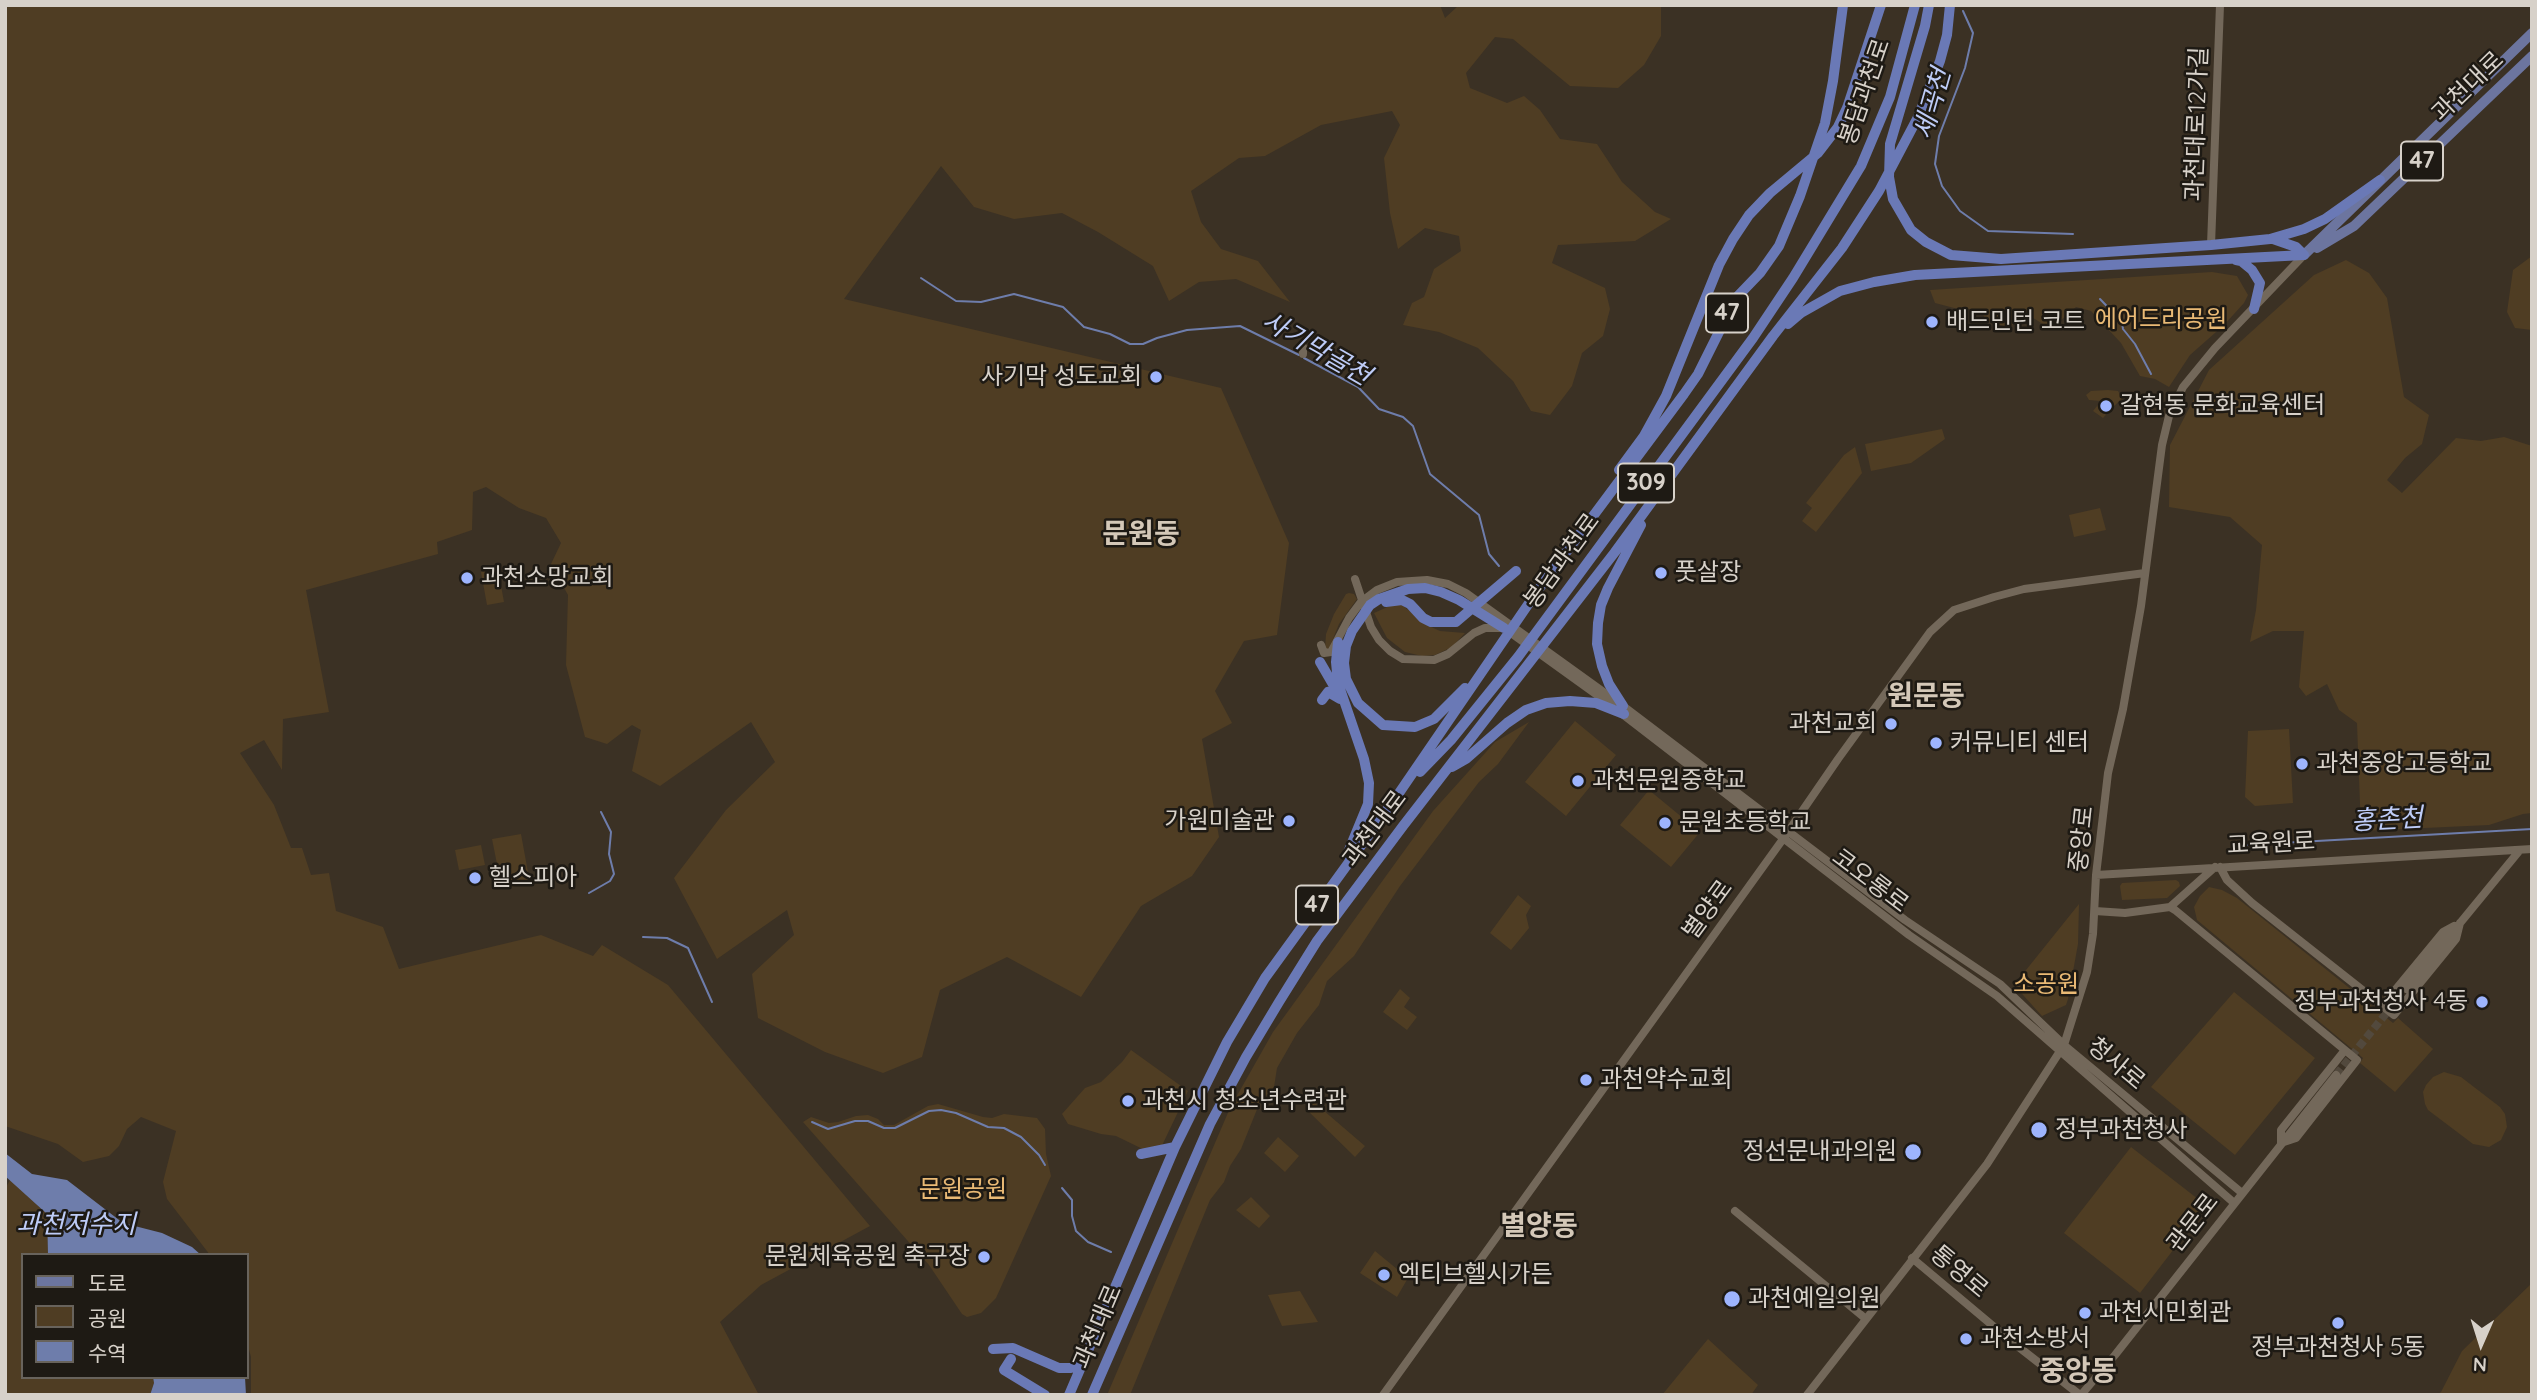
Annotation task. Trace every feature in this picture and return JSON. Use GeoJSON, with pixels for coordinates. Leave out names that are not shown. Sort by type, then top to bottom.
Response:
{"type":"FeatureCollection","features":[{"type":"Feature","properties":{"kind":"highway","name":"47"},"geometry":{"type":"LineString","coordinates":[[1538,590],[1684,394],[1698,374],[1736,298],[1765,267],[1779,246],[1800,196],[1822,131],[1833,81],[1843,5]]}},
{"type":"Feature","properties":{"kind":"highway"},"geometry":{"type":"LineString","coordinates":[[1538,590],[1548,566],[1644,436],[1678,372],[1719,265],[1749,215],[1828,142],[1847,108],[1881,5]]}},
{"type":"Feature","properties":{"kind":"highway","name":"봉담과천로"},"geometry":{"type":"LineString","coordinates":[[1397,796],[1522,660],[1539,627],[1753,338],[1861,166],[1890,97],[1915,5]]}},
{"type":"Feature","properties":{"kind":"highway"},"geometry":{"type":"LineString","coordinates":[[1929,5],[1891,144],[1888,161],[1890,188],[1900,215],[1911,230],[1926,242],[1951,255],[2001,259],[2270,239],[2304,229],[2325,219],[2380,180]]}},
{"type":"Feature","properties":{"kind":"highway","name":"47"},"geometry":{"type":"LineString","coordinates":[[1773,336],[1842,248],[1879,191],[1931,87],[1947,35],[1950,5]]}},
{"type":"Feature","properties":{"kind":"highway"},"geometry":{"type":"LineString","coordinates":[[2270,239],[2297,247],[2304,255]]}},
{"type":"Feature","properties":{"kind":"highway","name":"47"},"geometry":{"type":"LineString","coordinates":[[1773,336],[1816,304],[1840,291],[1915,275],[2304,255]]}},
{"type":"Feature","properties":{"kind":"highway"},"geometry":{"type":"LineString","coordinates":[[2230,259],[2241,261],[2252,270],[2260,283],[2254,309]]}},
{"type":"Feature","properties":{"kind":"highway","name":"과천대로"},"geometry":{"type":"LineString","coordinates":[[1092,1395],[1191,1164],[1245,1057],[1317,941],[1446,770],[1522,660],[1550,635],[1652,503],[1773,336]]}},
{"type":"Feature","properties":{"kind":"highway"},"geometry":{"type":"LineString","coordinates":[[1624,710],[1602,666],[1597,644],[1598,623],[1608,588],[1652,503]]}},
{"type":"Feature","properties":{"kind":"highway"},"geometry":{"type":"LineString","coordinates":[[1364,619],[1377,606],[1391,600],[1402,600],[1431,622],[1456,622],[1516,571]]}},
{"type":"Feature","properties":{"kind":"highway"},"geometry":{"type":"LineString","coordinates":[[1494,589],[1496,574]]}},
{"type":"Feature","properties":{"kind":"highway"},"geometry":{"type":"LineString","coordinates":[[1500,645],[1456,698],[1434,719],[1415,727],[1382,724],[1358,703],[1346,679],[1346,646],[1370,605],[1408,589],[1425,588],[1441,592],[1504,628]]}},
{"type":"Feature","properties":{"kind":"highway","name":"과천대로"},"geometry":{"type":"LineString","coordinates":[[1069,1395],[1175,1147],[1227,1042],[1265,978],[1397,796],[1538,590]]}},
{"type":"Feature","properties":{"kind":"highway"},"geometry":{"type":"LineString","coordinates":[[1338,642],[1336,662],[1344,701],[1364,759],[1369,783],[1368,804],[1339,873]]}},
{"type":"Feature","properties":{"kind":"highway"},"geometry":{"type":"LineString","coordinates":[[1320,662],[1331,684],[1344,701]]}},
{"type":"Feature","properties":{"kind":"highway"},"geometry":{"type":"LineString","coordinates":[[1322,701],[1328,692],[1344,701]]}},
{"type":"Feature","properties":{"kind":"highway"},"geometry":{"type":"LineString","coordinates":[[1446,770],[1466,758],[1526,710],[1546,703],[1596,703],[1624,710]]}},
{"type":"Feature","properties":{"kind":"highway"},"geometry":{"type":"LineString","coordinates":[[1141,1154],[1175,1147]]}},
{"type":"Feature","properties":{"kind":"highway"},"geometry":{"type":"LineString","coordinates":[[993,1349],[1013,1348],[1059,1368],[1071,1368],[1084,1360]]}},
{"type":"Feature","properties":{"kind":"highway"},"geometry":{"type":"LineString","coordinates":[[1011,1359],[1004,1370],[1045,1395]]}},
{"type":"Feature","properties":{"kind":"main road","name":"과천대로"},"geometry":{"type":"LineString","coordinates":[[2304,255],[2532,33]]}},
{"type":"Feature","properties":{"kind":"main road","name":"과천대로"},"geometry":{"type":"LineString","coordinates":[[2304,255],[2354,226],[2532,55]]}},
{"type":"Feature","properties":{"kind":"main road"},"geometry":{"type":"LineString","coordinates":[[2348,214],[2348,223],[2354,226]]}},
{"type":"Feature","properties":{"kind":"street","name":"과천대로12가길"},"geometry":{"type":"LineString","coordinates":[[2211,245],[2220,5]]}},
{"type":"Feature","properties":{"kind":"street","name":"중앙로"},"geometry":{"type":"LineString","coordinates":[[1807,1395],[1987,1164],[2062,1049],[2087,972],[2108,773],[2123,709],[2162,445],[2169,416],[2183,387],[2214,348],[2304,255]]}},
{"type":"Feature","properties":{"kind":"street","name":"별양로"},"geometry":{"type":"LineString","coordinates":[[1383,1395],[1930,632],[1954,610],[2024,589],[2145,573]]}},
{"type":"Feature","properties":{"kind":"street"},"geometry":{"type":"LineString","coordinates":[[1355,579],[1364,619],[1379,640],[1403,659],[1434,660],[1448,654],[1474,633],[1485,628],[1504,628],[1624,710]]}},
{"type":"Feature","properties":{"kind":"street"},"geometry":{"type":"LineString","coordinates":[[1321,645],[1324,653],[1331,652],[1361,602],[1377,590],[1397,582],[1448,584],[1466,593],[1790,830],[1905,920],[2000,984],[2062,1049]]}},
{"type":"Feature","properties":{"kind":"street","name":"코오롱로"},"geometry":{"type":"LineString","coordinates":[[1624,710],[1783,839],[1909,935],[1997,996],[2062,1049]]}},
{"type":"Feature","properties":{"kind":"street","name":"교육원로"},"geometry":{"type":"LineString","coordinates":[[2096,875],[2532,849]]}},
{"type":"Feature","properties":{"kind":"street"},"geometry":{"type":"LineString","coordinates":[[2406,989],[2520,850]]}},
{"type":"Feature","properties":{"kind":"street"},"geometry":{"type":"LineString","coordinates":[[2095,911],[2125,913],[2170,907],[2218,867],[2227,880],[2252,903],[2394,1015],[2456,939],[2460,923]]}},
{"type":"Feature","properties":{"kind":"street"},"geometry":{"type":"LineString","coordinates":[[2170,907],[2345,1050],[2357,1060],[2296,1138],[2281,1143],[2281,1130],[2345,1050]]}},
{"type":"Feature","properties":{"kind":"street"},"geometry":{"type":"LineString","coordinates":[[2382,1006],[2443,932],[2460,923]]}},
{"type":"Feature","properties":{"kind":"street","name":"청사로"},"geometry":{"type":"LineString","coordinates":[[2062,1049],[2242,1193]]}},
{"type":"Feature","properties":{"kind":"street","name":"청사로"},"geometry":{"type":"LineString","coordinates":[[2062,1049],[2233,1202]]}},
{"type":"Feature","properties":{"kind":"street","name":"관문로"},"geometry":{"type":"LineString","coordinates":[[2080,1395],[2115,1355],[2233,1202],[2336,1075]]}},
{"type":"Feature","properties":{"kind":"street"},"geometry":{"type":"LineString","coordinates":[[1735,1211],[1866,1319]]}},
{"type":"Feature","properties":{"kind":"street","name":"통영로"},"geometry":{"type":"LineString","coordinates":[[1912,1258],[2080,1395]]}},
{"type":"Feature","properties":{"kind":"green space"},"geometry":{"type":"Polygon","coordinates":[[[5,5],[1440,5],[1445,18],[1459,5],[1661,5],[1661,36],[1644,65],[1618,88],[1570,86],[1513,39],[1495,37],[1466,73],[1470,88],[1507,103],[1524,96],[1540,110],[1560,139],[1597,144],[1622,182],[1655,212],[1671,219],[1635,241],[1558,245],[1552,263],[1605,288],[1610,309],[1603,336],[1582,353],[1572,386],[1550,415],[1531,411],[1513,381],[1478,348],[1439,332],[1403,325],[1412,303],[1424,297],[1434,269],[1461,251],[1459,236],[1425,228],[1398,249],[1390,213],[1384,158],[1400,125],[1392,111],[1321,125],[1265,156],[1239,158],[1191,191],[1201,222],[1221,249],[1258,261],[1290,302],[1236,279],[1199,282],[1169,301],[1153,266],[1098,232],[1062,213],[1014,219],[974,207],[941,166],[844,299],[1221,388],[1289,543],[1277,635],[1244,641],[1215,691],[1232,723],[1202,739],[1219,837],[1192,876],[1141,906],[1081,997],[1007,957],[940,990],[922,1057],[883,1073],[825,1052],[758,1018],[752,974],[794,935],[787,910],[717,959],[674,878],[726,810],[775,762],[751,722],[660,786],[632,771],[641,730],[632,725],[607,744],[585,737],[566,665],[568,595],[551,564],[561,543],[546,518],[519,508],[486,487],[473,492],[472,530],[437,542],[438,554],[306,590],[329,712],[283,719],[282,770],[264,740],[240,753],[274,805],[291,848],[302,848],[311,875],[329,873],[336,911],[383,927],[399,969],[541,935],[593,956],[602,945],[668,985],[870,1226],[761,1285],[720,1322],[759,1395],[251,1395],[248,1253],[208,1253],[167,1199],[163,1182],[176,1131],[141,1117],[127,1129],[119,1146],[109,1156],[83,1162],[58,1144],[5,1126],[5,5]]]}},
{"type":"Feature","properties":{"kind":"green space"},"geometry":{"type":"Polygon","coordinates":[[[2532,256],[2532,330],[2515,328],[2507,312],[2513,270],[2532,256]]]}},
{"type":"Feature","properties":{"kind":"green space"},"geometry":{"type":"Polygon","coordinates":[[[2346,260],[2369,273],[2387,298],[2404,397],[2429,415],[2422,444],[2405,458],[2387,480],[2402,493],[2456,438],[2481,441],[2504,437],[2532,446],[2532,813],[2489,825],[2361,831],[2357,723],[2339,710],[2327,684],[2306,696],[2299,687],[2304,631],[2273,631],[2250,642],[2262,545],[2230,517],[2169,507],[2170,445],[2209,370],[2314,275],[2346,260]]]}},
{"type":"Feature","properties":{"kind":"green space","name":"에어드리공원"},"geometry":{"type":"Polygon","coordinates":[[[2212,272],[2237,276],[2248,295],[2224,325],[2190,355],[2169,387],[2155,379],[2140,376],[2121,343],[2091,311],[2076,307],[2051,329],[2025,313],[2009,328],[1986,320],[1980,309],[1958,309],[1935,303],[1930,290],[2212,272]]]}},
{"type":"Feature","properties":{"kind":"green space","name":"갈현동 문화교육센터"},"geometry":{"type":"Polygon","coordinates":[[[2091,391],[2118,391],[2122,398],[2103,418],[2093,411],[2101,401],[2089,400],[2086,395],[2091,391]]]}},
{"type":"Feature","properties":{"kind":"green space"},"geometry":{"type":"Polygon","coordinates":[[[1942,429],[1945,439],[1911,463],[1871,471],[1865,444],[1942,429]]]}},
{"type":"Feature","properties":{"kind":"green space"},"geometry":{"type":"Polygon","coordinates":[[[1855,447],[1862,473],[1816,532],[1802,521],[1812,508],[1806,503],[1844,455],[1855,447]]]}},
{"type":"Feature","properties":{"kind":"green space"},"geometry":{"type":"Polygon","coordinates":[[[2100,508],[2106,530],[2074,537],[2069,515],[2100,508]]]}},
{"type":"Feature","properties":{"kind":"green space"},"geometry":{"type":"Polygon","coordinates":[[[498,569],[504,602],[487,605],[481,572],[498,569]]]}},
{"type":"Feature","properties":{"kind":"green space"},"geometry":{"type":"Polygon","coordinates":[[[1349,593],[1354,594],[1357,599],[1339,624],[1328,651],[1325,650],[1326,634],[1334,614],[1349,593]]]}},
{"type":"Feature","properties":{"kind":"green space"},"geometry":{"type":"Polygon","coordinates":[[[1394,604],[1402,605],[1440,631],[1465,633],[1452,647],[1435,655],[1422,656],[1405,652],[1387,638],[1374,613],[1394,604]]]}},
{"type":"Feature","properties":{"kind":"green space"},"geometry":{"type":"Polygon","coordinates":[[[1575,721],[1616,755],[1566,816],[1525,782],[1575,721]]]}},
{"type":"Feature","properties":{"kind":"green space"},"geometry":{"type":"Polygon","coordinates":[[[1529,722],[1498,764],[1479,782],[1400,886],[1354,956],[1327,981],[1319,1005],[1297,1033],[1277,1068],[1274,1087],[1260,1102],[1241,1149],[1224,1182],[1210,1200],[1130,1395],[1107,1395],[1230,1108],[1273,1032],[1433,811],[1495,742],[1529,722]]]}},
{"type":"Feature","properties":{"kind":"green space"},"geometry":{"type":"Polygon","coordinates":[[[2289,729],[2293,803],[2255,806],[2245,797],[2248,731],[2289,729]]]}},
{"type":"Feature","properties":{"kind":"green space"},"geometry":{"type":"Polygon","coordinates":[[[1649,790],[1700,832],[1671,867],[1620,825],[1649,790]]]}},
{"type":"Feature","properties":{"kind":"green space"},"geometry":{"type":"Polygon","coordinates":[[[521,834],[530,883],[502,889],[492,839],[521,834]]]}},
{"type":"Feature","properties":{"kind":"green space"},"geometry":{"type":"Polygon","coordinates":[[[481,845],[485,865],[459,870],[455,850],[481,845]]]}},
{"type":"Feature","properties":{"kind":"green space"},"geometry":{"type":"Polygon","coordinates":[[[2176,880],[2180,886],[2167,898],[2122,900],[2122,883],[2176,880]]]}},
{"type":"Feature","properties":{"kind":"green space"},"geometry":{"type":"Polygon","coordinates":[[[2209,887],[2237,898],[2393,1023],[2398,1018],[2433,1049],[2395,1092],[2360,1063],[2363,1058],[2197,920],[2194,907],[2209,887]]]}},
{"type":"Feature","properties":{"kind":"green space"},"geometry":{"type":"Polygon","coordinates":[[[1518,895],[1531,906],[1526,915],[1529,928],[1511,950],[1490,933],[1518,895]]]}},
{"type":"Feature","properties":{"kind":"green space","name":"소공원"},"geometry":{"type":"Polygon","coordinates":[[[2079,904],[2078,944],[2068,999],[2066,1005],[2042,1016],[2014,985],[2079,904]]]}},
{"type":"Feature","properties":{"kind":"green space"},"geometry":{"type":"Polygon","coordinates":[[[1400,989],[1410,998],[1404,1007],[1417,1017],[1407,1030],[1383,1012],[1400,989]]]}},
{"type":"Feature","properties":{"kind":"green space"},"geometry":{"type":"Polygon","coordinates":[[[2234,992],[2315,1058],[2235,1155],[2151,1087],[2234,992]]]}},
{"type":"Feature","properties":{"kind":"green space","name":"과천시 청소년수련관"},"geometry":{"type":"Polygon","coordinates":[[[1131,1050],[1188,1091],[1157,1156],[1116,1136],[1068,1124],[1062,1114],[1085,1088],[1101,1082],[1131,1050]]]}},
{"type":"Feature","properties":{"kind":"green space"},"geometry":{"type":"Polygon","coordinates":[[[2444,1072],[2461,1077],[2500,1107],[2505,1114],[2507,1127],[2501,1140],[2489,1147],[2473,1144],[2428,1110],[2423,1092],[2433,1077],[2444,1072]]]}},
{"type":"Feature","properties":{"kind":"green space"},"geometry":{"type":"Polygon","coordinates":[[[1309,1098],[1365,1146],[1355,1157],[1307,1110],[1309,1098]]]}},
{"type":"Feature","properties":{"kind":"green space","name":"문원공원"},"geometry":{"type":"Polygon","coordinates":[[[938,1104],[983,1117],[992,1118],[1004,1114],[1037,1118],[1045,1129],[1046,1154],[1051,1176],[996,1298],[981,1313],[967,1317],[962,1314],[929,1265],[803,1122],[811,1117],[829,1123],[868,1115],[884,1125],[894,1125],[928,1106],[938,1104]]]}},
{"type":"Feature","properties":{"kind":"green space"},"geometry":{"type":"Polygon","coordinates":[[[1278,1137],[1299,1156],[1285,1172],[1264,1153],[1278,1137]]]}},
{"type":"Feature","properties":{"kind":"green space"},"geometry":{"type":"Polygon","coordinates":[[[2131,1147],[2207,1206],[2140,1293],[2064,1233],[2131,1147]]]}},
{"type":"Feature","properties":{"kind":"green space"},"geometry":{"type":"Polygon","coordinates":[[[10,1180],[47,1214],[48,1253],[21,1253],[21,1379],[153,1379],[150,1395],[5,1395],[5,1189],[10,1180]]]}},
{"type":"Feature","properties":{"kind":"green space"},"geometry":{"type":"Polygon","coordinates":[[[1251,1197],[1270,1216],[1259,1228],[1236,1210],[1251,1197]]]}},
{"type":"Feature","properties":{"kind":"green space","name":"엑티브헬시가든"},"geometry":{"type":"Polygon","coordinates":[[[1375,1251],[1408,1278],[1397,1297],[1360,1273],[1375,1251]]]}},
{"type":"Feature","properties":{"kind":"green space"},"geometry":{"type":"Polygon","coordinates":[[[2532,1283],[2532,1395],[2436,1395],[2441,1392],[2462,1351],[2532,1283]]]}},
{"type":"Feature","properties":{"kind":"green space"},"geometry":{"type":"Polygon","coordinates":[[[1300,1291],[1318,1322],[1282,1326],[1268,1295],[1300,1291]]]}},
{"type":"Feature","properties":{"kind":"green space"},"geometry":{"type":"Polygon","coordinates":[[[1708,1339],[1758,1385],[1751,1395],[1662,1395],[1708,1339]]]}},
{"type":"Feature","properties":{"kind":"water","name":"과천저수지"},"geometry":{"type":"Polygon","coordinates":[[[5,1153],[32,1174],[67,1180],[123,1223],[162,1233],[199,1253],[48,1253],[47,1214],[5,1176],[5,1153]]]}},
{"type":"Feature","properties":{"kind":"water"},"geometry":{"type":"Polygon","coordinates":[[[153,1379],[245,1379],[246,1395],[150,1395],[153,1379]]]}},
{"type":"Feature","properties":{"kind":"waterway","name":"세곡천"},"geometry":{"type":"LineString","coordinates":[[1963,11],[1973,33],[1965,68],[1939,136],[1935,164],[1942,186],[1960,211],[1988,231],[2073,234]]}},
{"type":"Feature","properties":{"kind":"waterway","name":"사기막골천"},"geometry":{"type":"LineString","coordinates":[[921,278],[956,301],[981,302],[1014,294],[1063,307],[1084,327],[1110,334],[1130,344],[1143,344],[1187,330],[1240,326],[1299,355]]}},
{"type":"Feature","properties":{"kind":"waterway","name":"세곡천"},"geometry":{"type":"LineString","coordinates":[[2100,299],[2122,322],[2123,329],[2135,344],[2151,374]]}},
{"type":"Feature","properties":{"kind":"waterway","name":"사기막골천"},"geometry":{"type":"LineString","coordinates":[[1304,358],[1358,387],[1379,409],[1403,417],[1413,426],[1430,474],[1479,515],[1489,554],[1499,566]]}},
{"type":"Feature","properties":{"kind":"waterway"},"geometry":{"type":"LineString","coordinates":[[589,893],[610,881],[614,874],[609,854],[611,832],[601,812]]}},
{"type":"Feature","properties":{"kind":"waterway","name":"홍촌천"},"geometry":{"type":"LineString","coordinates":[[2245,845],[2532,829]]}},
{"type":"Feature","properties":{"kind":"waterway"},"geometry":{"type":"LineString","coordinates":[[643,937],[667,938],[688,948],[712,1002]]}},
{"type":"Feature","properties":{"kind":"waterway"},"geometry":{"type":"LineString","coordinates":[[812,1122],[828,1129],[855,1121],[868,1121],[884,1128],[895,1128],[929,1111],[941,1110],[956,1113],[988,1127],[1004,1128],[1021,1137],[1045,1165]]}},
{"type":"Feature","properties":{"kind":"waterway"},"geometry":{"type":"LineString","coordinates":[[1062,1188],[1072,1200],[1076,1231],[1088,1242],[1111,1252]]}},
{"type":"Feature","properties":{"kind":"tunnel"},"geometry":{"type":"LineString","coordinates":[[2336,1075],[2406,989]]}},
{"type":"Feature","properties":{"kind":"place","name":"배드민턴 코트"},"geometry":{"type":"Point","coordinates":[1932,322]}},
{"type":"Feature","properties":{"kind":"place","name":"사기막 성도교회"},"geometry":{"type":"Point","coordinates":[1156,377]}},
{"type":"Feature","properties":{"kind":"place","name":"갈현동 문화교육센터"},"geometry":{"type":"Point","coordinates":[2106,406]}},
{"type":"Feature","properties":{"kind":"place","name":"풋살장"},"geometry":{"type":"Point","coordinates":[1661,573]}},
{"type":"Feature","properties":{"kind":"place","name":"과천소망교회"},"geometry":{"type":"Point","coordinates":[467,578]}},
{"type":"Feature","properties":{"kind":"place","name":"과천교회"},"geometry":{"type":"Point","coordinates":[1891,724]}},
{"type":"Feature","properties":{"kind":"place","name":"커뮤니티 센터"},"geometry":{"type":"Point","coordinates":[1936,743]}},
{"type":"Feature","properties":{"kind":"place","name":"과천중앙고등학교"},"geometry":{"type":"Point","coordinates":[2302,764]}},
{"type":"Feature","properties":{"kind":"place","name":"과천문원중학교"},"geometry":{"type":"Point","coordinates":[1578,781]}},
{"type":"Feature","properties":{"kind":"place","name":"가원미술관"},"geometry":{"type":"Point","coordinates":[1289,821]}},
{"type":"Feature","properties":{"kind":"place","name":"문원초등학교"},"geometry":{"type":"Point","coordinates":[1665,823]}},
{"type":"Feature","properties":{"kind":"place","name":"헬스피아"},"geometry":{"type":"Point","coordinates":[475,878]}},
{"type":"Feature","properties":{"kind":"place","name":"정부과천청사 4동"},"geometry":{"type":"Point","coordinates":[2482,1002]}},
{"type":"Feature","properties":{"kind":"place","name":"과천약수교회"},"geometry":{"type":"Point","coordinates":[1586,1080]}},
{"type":"Feature","properties":{"kind":"place","name":"과천시 청소년수련관"},"geometry":{"type":"Point","coordinates":[1128,1101]}},
{"type":"Feature","properties":{"kind":"place","name":"정부과천청사"},"geometry":{"type":"Point","coordinates":[2039,1130]}},
{"type":"Feature","properties":{"kind":"place","name":"정선문내과의원"},"geometry":{"type":"Point","coordinates":[1913,1152]}},
{"type":"Feature","properties":{"kind":"place","name":"문원체육공원 축구장"},"geometry":{"type":"Point","coordinates":[984,1257]}},
{"type":"Feature","properties":{"kind":"place","name":"엑티브헬시가든"},"geometry":{"type":"Point","coordinates":[1384,1275]}},
{"type":"Feature","properties":{"kind":"place","name":"과천예일의원"},"geometry":{"type":"Point","coordinates":[1732,1299]}},
{"type":"Feature","properties":{"kind":"place","name":"과천시민회관"},"geometry":{"type":"Point","coordinates":[2085,1313]}},
{"type":"Feature","properties":{"kind":"place","name":"정부과천청사 5동"},"geometry":{"type":"Point","coordinates":[2338,1323]}},
{"type":"Feature","properties":{"kind":"place","name":"과천소방서"},"geometry":{"type":"Point","coordinates":[1966,1339]}},
{"type":"Feature","properties":{"kind":"district","name":"문원동"},"geometry":{"type":"Point","coordinates":[1141,535]}},
{"type":"Feature","properties":{"kind":"district","name":"원문동"},"geometry":{"type":"Point","coordinates":[1926,697]}},
{"type":"Feature","properties":{"kind":"district","name":"별양동"},"geometry":{"type":"Point","coordinates":[1539,1227]}},
{"type":"Feature","properties":{"kind":"district","name":"중앙동"},"geometry":{"type":"Point","coordinates":[2078,1372]}}]}
